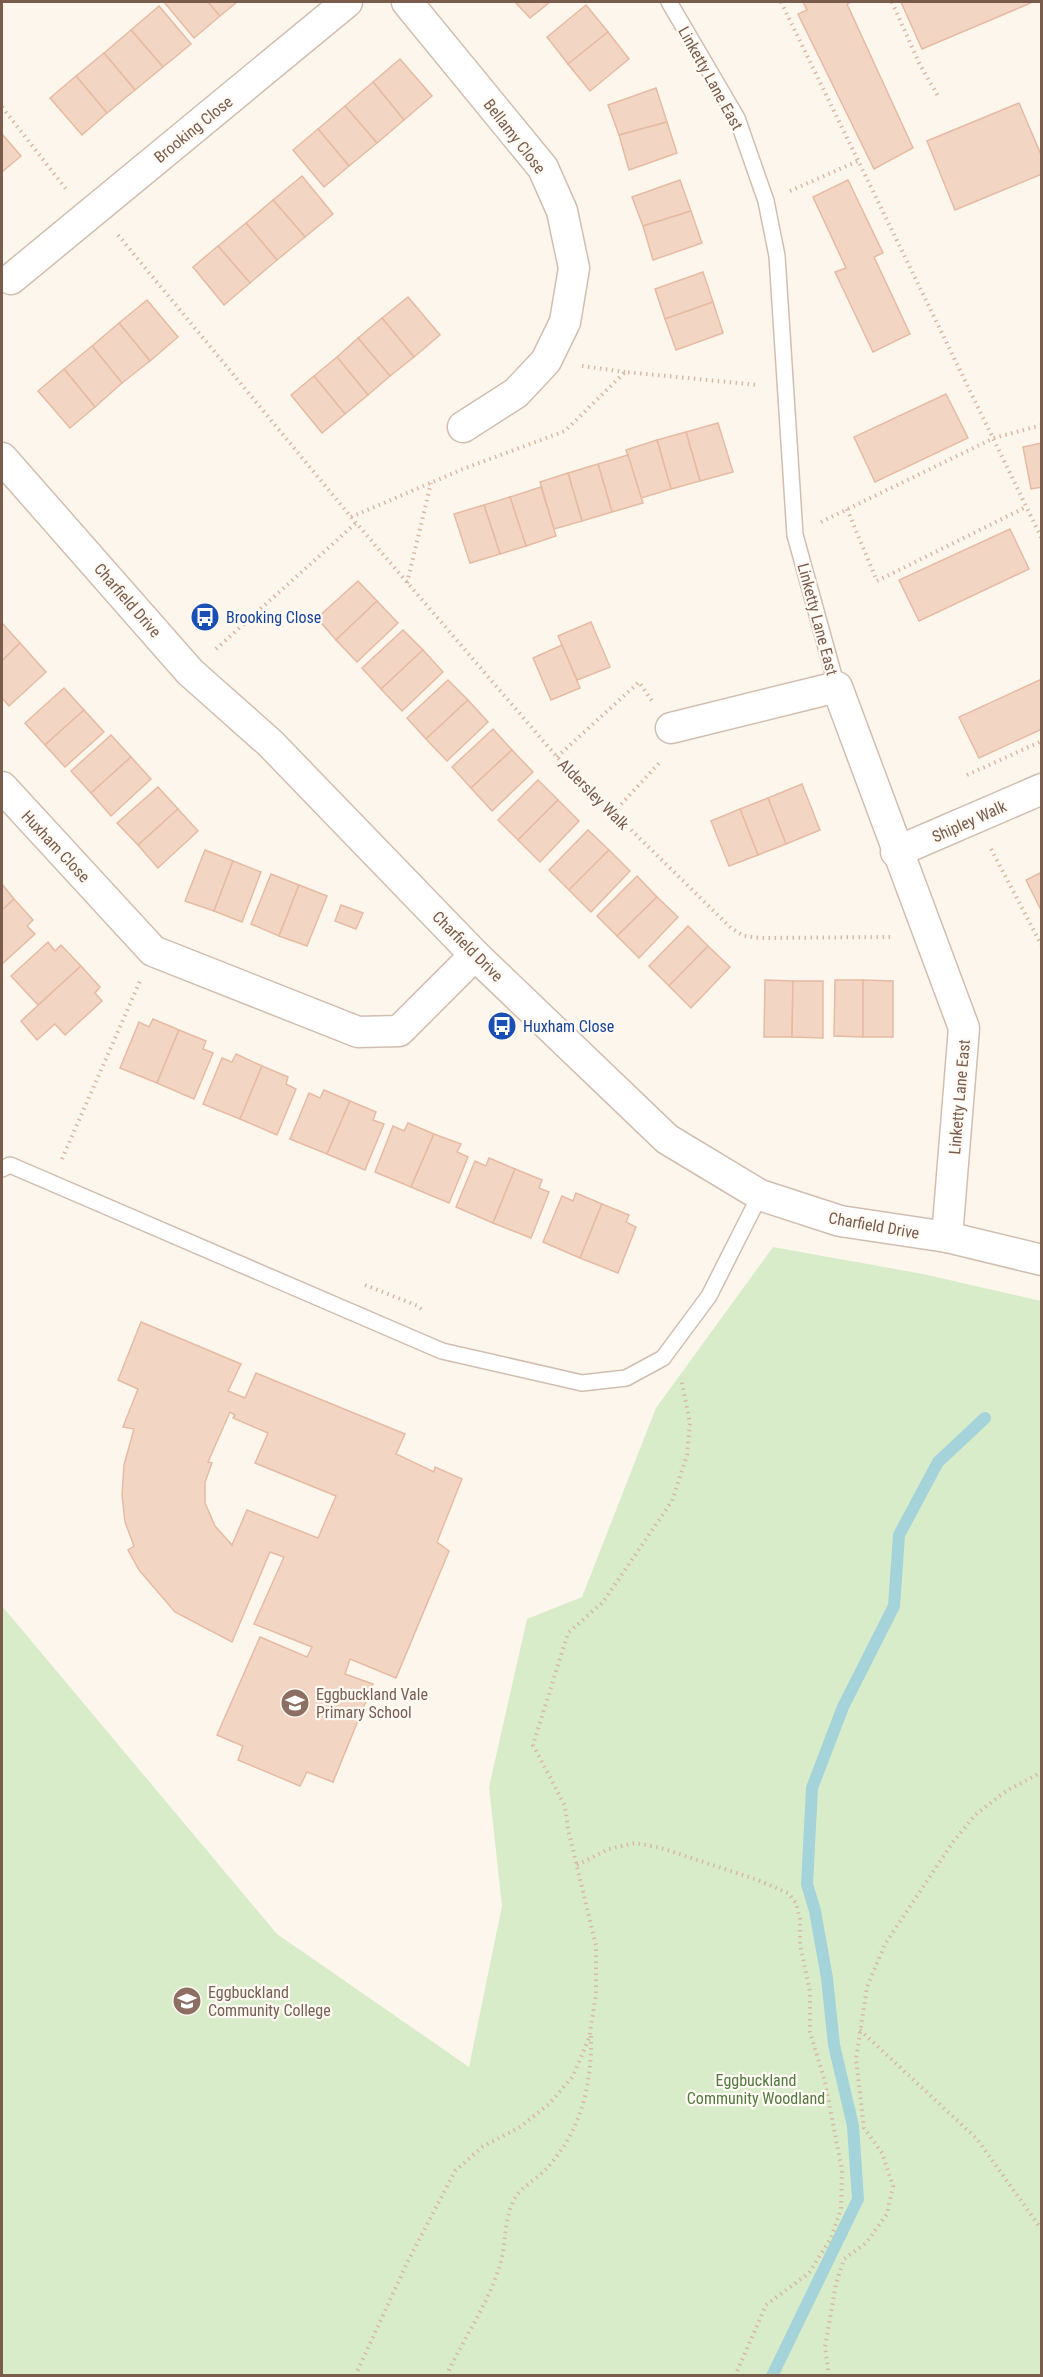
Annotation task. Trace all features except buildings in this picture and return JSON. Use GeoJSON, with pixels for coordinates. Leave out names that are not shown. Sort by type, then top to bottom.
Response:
{"type":"FeatureCollection","features":[{"type":"Feature","properties":{"kind":"street","name":"Brooking Close"},"geometry":{"type":"LineString","coordinates":[[11,279],[347,2]]}},
{"type":"Feature","properties":{"kind":"street","name":"Bellamy Close"},"geometry":{"type":"LineString","coordinates":[[407,2],[543,168],[562,211],[574,268],[565,322],[546,361],[516,393],[463,427]]}},
{"type":"Feature","properties":{"kind":"street","name":"Charfield Drive"},"geometry":{"type":"LineString","coordinates":[[2,458],[190,672],[270,743],[476,955],[667,1139],[760,1195],[840,1221],[947,1237],[1041,1260]]}},
{"type":"Feature","properties":{"kind":"street"},"geometry":{"type":"LineString","coordinates":[[670,728],[837,687]]}},
{"type":"Feature","properties":{"kind":"street","name":"Linketty Lane East"},"geometry":{"type":"LineString","coordinates":[[837,687],[896,852],[964,1028],[947,1237]]}},
{"type":"Feature","properties":{"kind":"street","name":"Huxham Close"},"geometry":{"type":"LineString","coordinates":[[2,787],[156,952],[358,1032],[399,1031],[476,955]]}},
{"type":"Feature","properties":{"kind":"street","name":"Shipley Walk"},"geometry":{"type":"LineString","coordinates":[[896,852],[1041,789]]}},
{"type":"Feature","properties":{"kind":"lane","name":"Linketty Lane East"},"geometry":{"type":"LineString","coordinates":[[669,2],[737,118],[766,201],[777,256],[795,535],[837,687]]}},
{"type":"Feature","properties":{"kind":"lane"},"geometry":{"type":"LineString","coordinates":[[2,1169],[10,1165],[442,1351],[582,1383],[626,1378],[663,1358],[709,1296],[760,1195]]}},
{"type":"Feature","properties":{"kind":"path"},"geometry":{"type":"LineString","coordinates":[[781,2],[1041,539]]}},
{"type":"Feature","properties":{"kind":"path"},"geometry":{"type":"LineString","coordinates":[[892,2],[919,63],[938,96]]}},
{"type":"Feature","properties":{"kind":"path","name":"Aldersley Walk"},"geometry":{"type":"LineString","coordinates":[[2,107],[73,199],[94,210],[116,232],[351,518],[557,757],[731,928],[744,936],[898,937]]}},
{"type":"Feature","properties":{"kind":"path"},"geometry":{"type":"LineString","coordinates":[[766,201],[858,161]]}},
{"type":"Feature","properties":{"kind":"path"},"geometry":{"type":"LineString","coordinates":[[546,361],[626,372],[740,383]]}},
{"type":"Feature","properties":{"kind":"path"},"geometry":{"type":"LineString","coordinates":[[351,518],[432,482],[565,431],[626,372]]}},
{"type":"Feature","properties":{"kind":"path"},"geometry":{"type":"LineString","coordinates":[[1026,507],[877,581],[847,509],[994,438],[1041,425]]}},
{"type":"Feature","properties":{"kind":"path"},"geometry":{"type":"LineString","coordinates":[[407,583],[432,482]]}},
{"type":"Feature","properties":{"kind":"path"},"geometry":{"type":"LineString","coordinates":[[190,672],[356,523]]}},
{"type":"Feature","properties":{"kind":"path"},"geometry":{"type":"LineString","coordinates":[[557,757],[639,682]]}},
{"type":"Feature","properties":{"kind":"path"},"geometry":{"type":"LineString","coordinates":[[613,813],[672,749],[670,728]]}},
{"type":"Feature","properties":{"kind":"path"},"geometry":{"type":"LineString","coordinates":[[968,775],[1041,741]]}},
{"type":"Feature","properties":{"kind":"path"},"geometry":{"type":"LineString","coordinates":[[975,819],[1041,946]]}},
{"type":"Feature","properties":{"kind":"path"},"geometry":{"type":"LineString","coordinates":[[52,1183],[91,1089],[156,952]]}},
{"type":"Feature","properties":{"kind":"path"},"geometry":{"type":"LineString","coordinates":[[355,2376],[398,2282],[455,2171],[482,2147],[520,2127],[549,2104],[573,2076],[589,2038],[596,1995],[596,1946],[565,1806],[533,1745],[568,1633],[603,1602],[672,1501],[687,1455],[690,1423],[680,1374],[663,1358]]}},
{"type":"Feature","properties":{"kind":"path"},"geometry":{"type":"LineString","coordinates":[[829,2376],[825,2347],[836,2284],[844,2259],[866,2242],[887,2214],[893,2186],[882,2153],[864,2128],[856,2059],[867,1987],[885,1944],[975,1815],[998,1797],[1041,1772]]}},
{"type":"Feature","properties":{"kind":"path"},"geometry":{"type":"LineString","coordinates":[[577,1864],[609,1849],[635,1843],[661,1848],[755,1879],[788,1893],[796,1904],[800,1919],[800,1944],[810,1992],[810,2032],[825,2082],[842,2170],[842,2208],[831,2238],[809,2273],[766,2305],[735,2376]]}},
{"type":"Feature","properties":{"kind":"path"},"geometry":{"type":"LineString","coordinates":[[446,2376],[489,2296],[501,2262],[507,2219],[515,2197],[548,2168],[567,2142],[577,2123],[590,2074],[591,2024]]}},
{"type":"Feature","properties":{"kind":"path"},"geometry":{"type":"LineString","coordinates":[[860,2030],[977,2139],[1041,2230]]}},
{"type":"Feature","properties":{"kind":"green space","name":"Eggbuckland Community Woodland"},"geometry":{"type":"Polygon","coordinates":[[[773,1247],[923,1274],[1041,1301],[1041,2375],[2,2375],[2,1606],[277,1934],[469,2067],[502,1906],[489,1787],[527,1619],[582,1597],[656,1408],[773,1247]]]}},
{"type":"Feature","properties":{"kind":"waterway"},"geometry":{"type":"LineString","coordinates":[[772,2376],[858,2199],[853,2126],[834,2045],[827,1978],[815,1911],[807,1884],[812,1788],[843,1707],[894,1606],[899,1535],[938,1462],[985,1418]]}},
{"type":"Feature","properties":{"kind":"place","name":"Brooking Close"},"geometry":{"type":"Point","coordinates":[205,617]}},
{"type":"Feature","properties":{"kind":"place","name":"Huxham Close"},"geometry":{"type":"Point","coordinates":[502,1026]}},
{"type":"Feature","properties":{"kind":"place","name":"Eggbuckland Vale Primary School"},"geometry":{"type":"Point","coordinates":[295,1703]}},
{"type":"Feature","properties":{"kind":"place","name":"Eggbuckland Community College"},"geometry":{"type":"Point","coordinates":[187,2001]}}]}
